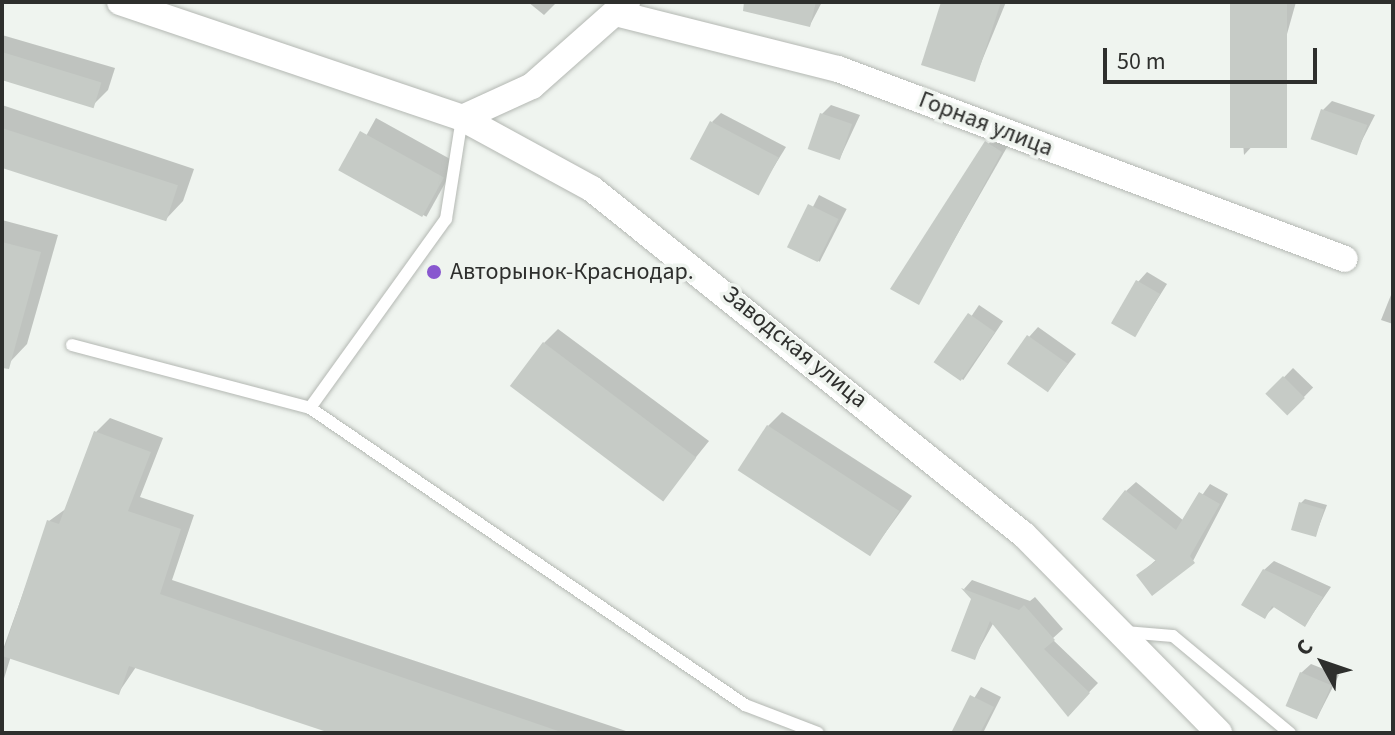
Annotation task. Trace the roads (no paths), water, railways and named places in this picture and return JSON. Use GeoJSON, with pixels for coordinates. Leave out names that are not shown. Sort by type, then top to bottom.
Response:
{"type":"FeatureCollection","features":[{"type":"Feature","properties":{"kind":"street","name":"Заводская улица"},"geometry":{"type":"LineString","coordinates":[[120,2],[462,118],[592,189],[714,282],[1024,535],[1219,733]]}},
{"type":"Feature","properties":{"kind":"street","name":"Горная улица"},"geometry":{"type":"LineString","coordinates":[[462,118],[532,86],[623,8],[838,69],[1345,259]]}},
{"type":"Feature","properties":{"kind":"lane"},"geometry":{"type":"LineString","coordinates":[[310,408],[446,219],[462,118]]}},
{"type":"Feature","properties":{"kind":"lane"},"geometry":{"type":"LineString","coordinates":[[72,345],[310,408],[745,705],[818,733]]}},
{"type":"Feature","properties":{"kind":"lane"},"geometry":{"type":"LineString","coordinates":[[1122,632],[1173,636],[1290,733]]}},
{"type":"Feature","properties":{"kind":"place","name":"Авторынок-Краснодар."},"geometry":{"type":"Point","coordinates":[434,272]}}]}
